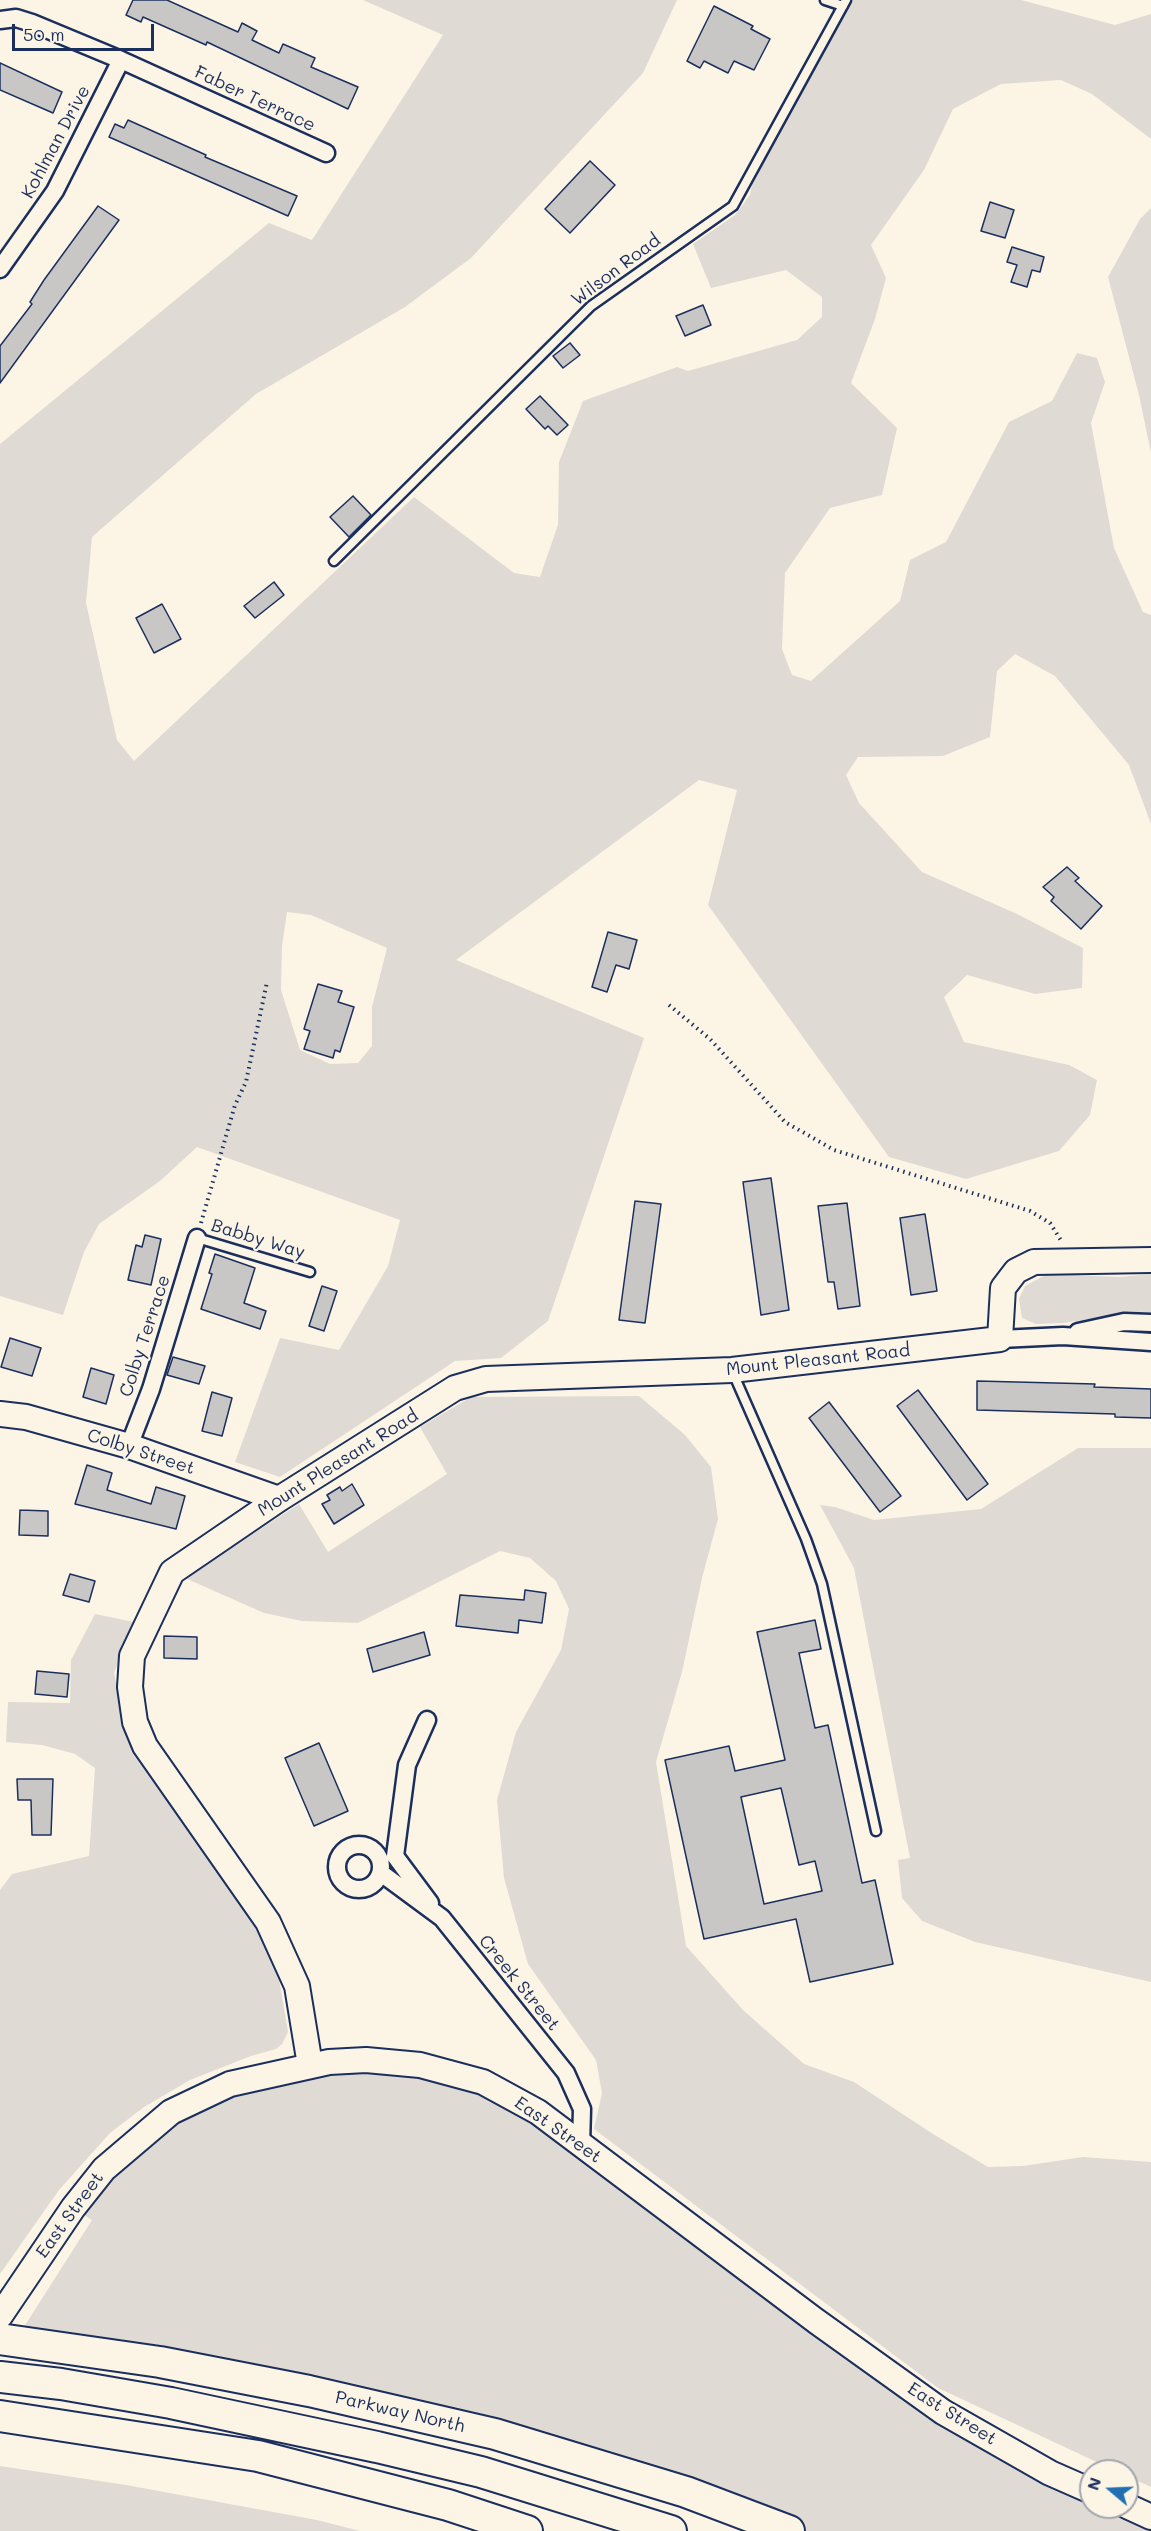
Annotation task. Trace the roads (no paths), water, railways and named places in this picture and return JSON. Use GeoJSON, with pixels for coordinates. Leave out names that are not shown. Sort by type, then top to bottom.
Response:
{"type":"FeatureCollection","features":[{"type":"Feature","properties":{"kind":"highway","name":"Parkway North"},"geometry":{"type":"LineString","coordinates":[[0,2339],[159,2362],[309,2391],[495,2434],[686,2492],[789,2531]]}},
{"type":"Feature","properties":{"kind":"highway"},"geometry":{"type":"LineString","coordinates":[[0,2377],[61,2384],[171,2403],[366,2445],[481,2472],[670,2531]]}},
{"type":"Feature","properties":{"kind":"highway"},"geometry":{"type":"LineString","coordinates":[[0,2416],[258,2456],[447,2505],[528,2531]]}},
{"type":"Feature","properties":{"kind":"highway"},"geometry":{"type":"LineString","coordinates":[[0,2428],[31,2421]]}},
{"type":"Feature","properties":{"kind":"street","name":"Faber Terrace"},"geometry":{"type":"LineString","coordinates":[[0,20],[16,18],[32,23],[121,60],[326,153]]}},
{"type":"Feature","properties":{"kind":"street","name":"Kohlman Drive"},"geometry":{"type":"LineString","coordinates":[[0,269],[56,191],[121,60]]}},
{"type":"Feature","properties":{"kind":"street","name":"Colby Terrace"},"geometry":{"type":"LineString","coordinates":[[129,1446],[151,1389],[197,1238]]}},
{"type":"Feature","properties":{"kind":"street"},"geometry":{"type":"LineString","coordinates":[[1000,1339],[1003,1288],[1016,1271],[1034,1262],[1151,1260]]}},
{"type":"Feature","properties":{"kind":"street","name":"Mount Pleasant Road"},"geometry":{"type":"LineString","coordinates":[[1063,1336],[1124,1322],[1151,1323]]}},
{"type":"Feature","properties":{"kind":"street","name":"Mount Pleasant Road"},"geometry":{"type":"LineString","coordinates":[[310,2065],[297,1986],[268,1922],[145,1746],[135,1722],[130,1687],[132,1656],[172,1572],[279,1499],[455,1388],[486,1379],[732,1370],[1000,1339],[1063,1336],[1151,1342]]}},
{"type":"Feature","properties":{"kind":"street","name":"Colby Street"},"geometry":{"type":"LineString","coordinates":[[0,1414],[26,1417],[129,1446],[279,1499]]}},
{"type":"Feature","properties":{"kind":"street"},"geometry":{"type":"LineString","coordinates":[[427,1720],[407,1765],[395,1856],[442,1918]]}},
{"type":"Feature","properties":{"kind":"street","name":"Creek Street"},"geometry":{"type":"LineString","coordinates":[[381,1873],[442,1918],[566,2073],[582,2109],[581,2145]]}},
{"type":"Feature","properties":{"kind":"street","name":"East Street"},"geometry":{"type":"LineString","coordinates":[[0,2316],[73,2208],[104,2169],[171,2112],[230,2084],[310,2065],[366,2060],[420,2065],[483,2082],[538,2112],[816,2321],[943,2412],[1050,2473],[1079,2486]]}},
{"type":"Feature","properties":{"kind":"lane"},"geometry":{"type":"LineString","coordinates":[[825,0],[845,3]]}},
{"type":"Feature","properties":{"kind":"lane","name":"Wilson Road"},"geometry":{"type":"LineString","coordinates":[[334,561],[591,306],[733,206],[845,3]]}},
{"type":"Feature","properties":{"kind":"lane","name":"Babby Way"},"geometry":{"type":"LineString","coordinates":[[197,1238],[310,1272]]}},
{"type":"Feature","properties":{"kind":"lane"},"geometry":{"type":"LineString","coordinates":[[732,1370],[806,1539],[822,1584],[876,1831]]}}]}
